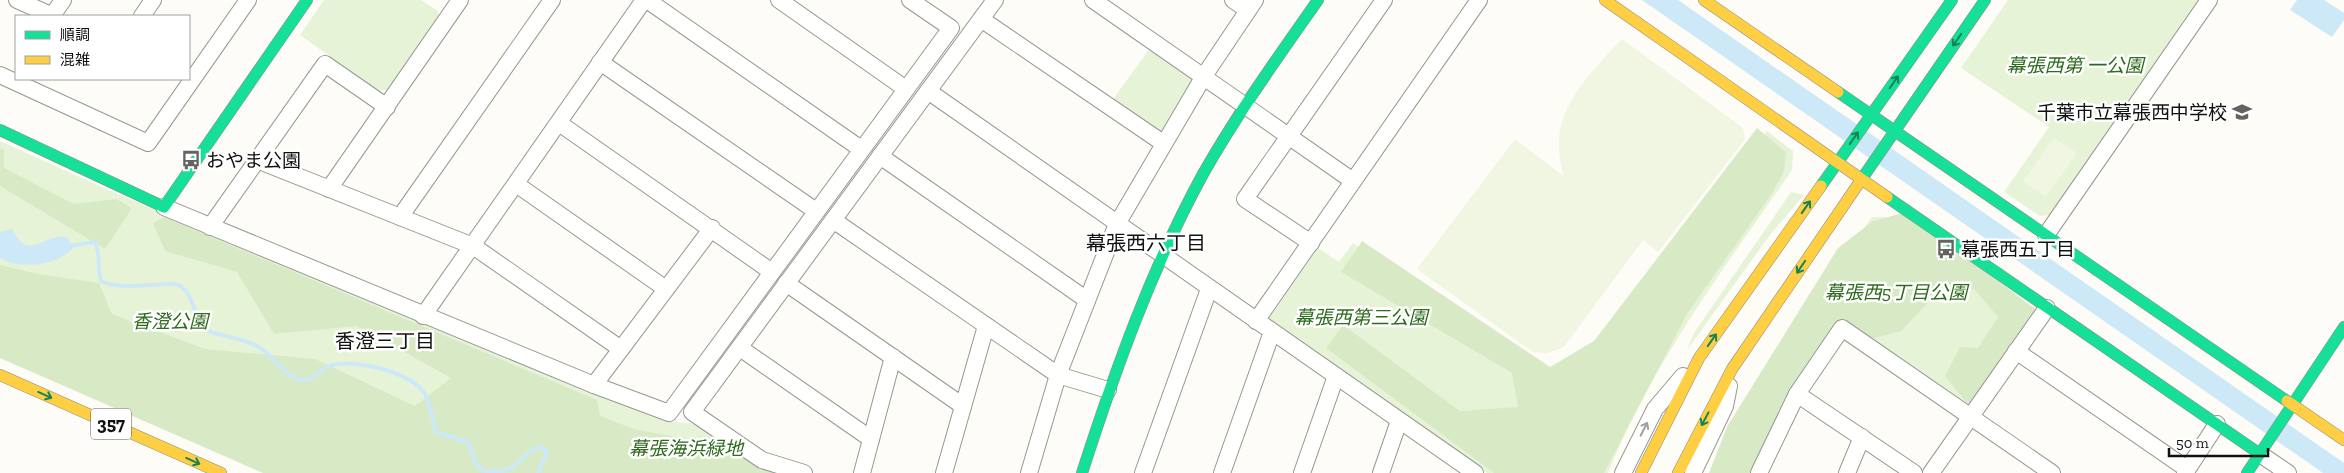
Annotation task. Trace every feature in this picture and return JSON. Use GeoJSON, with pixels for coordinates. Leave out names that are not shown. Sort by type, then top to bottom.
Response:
{"type":"FeatureCollection","features":[{"type":"Feature","properties":{"kind":"main road"},"geometry":{"type":"LineString","coordinates":[[0,130],[164,207],[307,0]]}},
{"type":"Feature","properties":{"kind":"main road"},"geometry":{"type":"LineString","coordinates":[[1082,473],[1108,390],[1162,256],[1203,175],[1245,105],[1318,0]]}},
{"type":"Feature","properties":{"kind":"main road"},"geometry":{"type":"LineString","coordinates":[[1606,0],[1865,174],[2047,308],[2260,454]]}},
{"type":"Feature","properties":{"kind":"main road"},"geometry":{"type":"LineString","coordinates":[[1704,0],[1868,118],[2046,235],[2344,440]]}},
{"type":"Feature","properties":{"kind":"main road"},"geometry":{"type":"LineString","coordinates":[[1641,473],[1654,443],[1699,358],[1952,0]]}},
{"type":"Feature","properties":{"kind":"main road"},"geometry":{"type":"LineString","coordinates":[[1678,473],[1686,454],[1732,369],[1985,0]]}},
{"type":"Feature","properties":{"kind":"main road"},"geometry":{"type":"LineString","coordinates":[[2247,473],[2344,327]]}},
{"type":"Feature","properties":{"kind":"main road","name":"357"},"geometry":{"type":"LineString","coordinates":[[0,375],[221,473]]}},
{"type":"Feature","properties":{"kind":"street"},"geometry":{"type":"LineString","coordinates":[[17,0],[50,15]]}},
{"type":"Feature","properties":{"kind":"street"},"geometry":{"type":"LineString","coordinates":[[53,15],[63,0]]}},
{"type":"Feature","properties":{"kind":"street"},"geometry":{"type":"LineString","coordinates":[[143,15],[153,0]]}},
{"type":"Feature","properties":{"kind":"street"},"geometry":{"type":"LineString","coordinates":[[20,80],[148,143],[248,0]]}},
{"type":"Feature","properties":{"kind":"street"},"geometry":{"type":"LineString","coordinates":[[400,217],[552,0]]}},
{"type":"Feature","properties":{"kind":"street"},"geometry":{"type":"LineString","coordinates":[[424,316],[645,0],[861,150]]}},
{"type":"Feature","properties":{"kind":"street"},"geometry":{"type":"LineString","coordinates":[[778,0],[906,89]]}},
{"type":"Feature","properties":{"kind":"street"},"geometry":{"type":"LineString","coordinates":[[164,207],[424,316],[594,385],[669,413],[951,28],[910,0]]}},
{"type":"Feature","properties":{"kind":"street"},"geometry":{"type":"LineString","coordinates":[[804,473],[762,460],[692,412],[996,0]]}},
{"type":"Feature","properties":{"kind":"street"},"geometry":{"type":"LineString","coordinates":[[1093,0],[1353,181]]}},
{"type":"Feature","properties":{"kind":"street"},"geometry":{"type":"LineString","coordinates":[[1029,473],[1058,375],[1117,224],[1163,143],[1251,5],[1233,0]]}},
{"type":"Feature","properties":{"kind":"street"},"geometry":{"type":"LineString","coordinates":[[1312,243],[1245,199],[1384,0]]}},
{"type":"Feature","properties":{"kind":"street"},"geometry":{"type":"LineString","coordinates":[[2046,235],[2209,0]]}},
{"type":"Feature","properties":{"kind":"street"},"geometry":{"type":"LineString","coordinates":[[329,189],[387,106],[454,2]]}},
{"type":"Feature","properties":{"kind":"street"},"geometry":{"type":"LineString","coordinates":[[1256,321],[1312,243],[1472,3]]}},
{"type":"Feature","properties":{"kind":"street"},"geometry":{"type":"LineString","coordinates":[[981,19],[1163,143]]}},
{"type":"Feature","properties":{"kind":"street"},"geometry":{"type":"LineString","coordinates":[[600,62],[816,211]]}},
{"type":"Feature","properties":{"kind":"street"},"geometry":{"type":"LineString","coordinates":[[210,227],[325,64],[387,106]]}},
{"type":"Feature","properties":{"kind":"street"},"geometry":{"type":"LineString","coordinates":[[928,91],[1400,421],[1466,470]]}},
{"type":"Feature","properties":{"kind":"street"},"geometry":{"type":"LineString","coordinates":[[559,123],[712,228],[772,272]]}},
{"type":"Feature","properties":{"kind":"street"},"geometry":{"type":"LineString","coordinates":[[880,156],[1087,300]]}},
{"type":"Feature","properties":{"kind":"street"},"geometry":{"type":"LineString","coordinates":[[257,160],[473,246],[621,349]]}},
{"type":"Feature","properties":{"kind":"street"},"geometry":{"type":"LineString","coordinates":[[516,184],[666,289]]}},
{"type":"Feature","properties":{"kind":"street"},"geometry":{"type":"LineString","coordinates":[[832,220],[1058,375],[1108,390]]}},
{"type":"Feature","properties":{"kind":"street"},"geometry":{"type":"LineString","coordinates":[[594,385],[712,228]]}},
{"type":"Feature","properties":{"kind":"street"},"geometry":{"type":"LineString","coordinates":[[786,283],[963,406]]}},
{"type":"Feature","properties":{"kind":"street"},"geometry":{"type":"LineString","coordinates":[[1143,473],[1209,288]]}},
{"type":"Feature","properties":{"kind":"street"},"geometry":{"type":"LineString","coordinates":[[1931,473],[2047,308]]}},
{"type":"Feature","properties":{"kind":"street"},"geometry":{"type":"LineString","coordinates":[[944,473],[986,326]]}},
{"type":"Feature","properties":{"kind":"street"},"geometry":{"type":"LineString","coordinates":[[1758,473],[1797,394],[1842,328],[2052,473]]}},
{"type":"Feature","properties":{"kind":"street"},"geometry":{"type":"LineString","coordinates":[[1222,473],[1272,332]]}},
{"type":"Feature","properties":{"kind":"street"},"geometry":{"type":"LineString","coordinates":[[740,348],[871,439]]}},
{"type":"Feature","properties":{"kind":"street"},"geometry":{"type":"LineString","coordinates":[[2016,351],[2186,471],[2217,424]]}},
{"type":"Feature","properties":{"kind":"street"},"geometry":{"type":"LineString","coordinates":[[862,473],[893,357]]}},
{"type":"Feature","properties":{"kind":"street"},"geometry":{"type":"LineString","coordinates":[[1623,473],[1655,409],[1699,358]]}},
{"type":"Feature","properties":{"kind":"street"},"geometry":{"type":"LineString","coordinates":[[1692,473],[1725,406],[1732,369]]}},
{"type":"Feature","properties":{"kind":"street"},"geometry":{"type":"LineString","coordinates":[[1302,473],[1336,376]]}},
{"type":"Feature","properties":{"kind":"street"},"geometry":{"type":"LineString","coordinates":[[1797,394],[1914,473]]}},
{"type":"Feature","properties":{"kind":"street"},"geometry":{"type":"LineString","coordinates":[[1381,473],[1400,421]]}},
{"type":"Feature","properties":{"kind":"street"},"geometry":{"type":"LineString","coordinates":[[1847,473],[1862,437]]}},
{"type":"Feature","properties":{"kind":"street"},"geometry":{"type":"LineString","coordinates":[[2260,454],[2288,473]]}},
{"type":"Feature","properties":{"kind":"green space"},"geometry":{"type":"Polygon","coordinates":[[[324,0],[421,0],[438,11],[439,17],[388,90],[378,91],[300,35],[324,0]]]}},
{"type":"Feature","properties":{"kind":"green space","name":"幕張西第 一公園"},"geometry":{"type":"Polygon","coordinates":[[[2008,0],[2199,0],[2050,215],[2040,216],[2004,192],[2049,127],[1961,68],[2008,0]]]}},
{"type":"Feature","properties":{"kind":"green space"},"geometry":{"type":"Polygon","coordinates":[[[1622,39],[1743,128],[1745,139],[1658,252],[1643,240],[1564,347],[1548,353],[1533,352],[1417,269],[1515,139],[1563,176],[1559,156],[1560,133],[1570,103],[1589,75],[1622,39]]]}},
{"type":"Feature","properties":{"kind":"green space"},"geometry":{"type":"Polygon","coordinates":[[[1151,47],[1194,77],[1164,135],[1111,102],[1151,47]]]}},
{"type":"Feature","properties":{"kind":"green space","name":"幕張西第三公園"},"geometry":{"type":"Polygon","coordinates":[[[1757,128],[1786,152],[1784,171],[1773,192],[1687,314],[1604,473],[1494,473],[1326,348],[1343,325],[1460,411],[1518,407],[1512,373],[1341,272],[1362,241],[1550,367],[1594,341],[1757,128]]]}},
{"type":"Feature","properties":{"kind":"green space","name":"幕張西第三公園"},"geometry":{"type":"Polygon","coordinates":[[[1767,131],[1793,151],[1792,170],[1716,279],[1668,354],[1626,432],[1608,473],[1487,473],[1268,320],[1318,248],[1339,262],[1353,243],[1562,393],[1767,131]]]}},
{"type":"Feature","properties":{"kind":"green space"},"geometry":{"type":"Polygon","coordinates":[[[2054,138],[2077,153],[2046,197],[2023,181],[2054,138]]]}},
{"type":"Feature","properties":{"kind":"green space","name":"香澄公園"},"geometry":{"type":"Polygon","coordinates":[[[0,141],[104,188],[531,369],[674,422],[699,424],[761,467],[0,349],[0,141]]]}},
{"type":"Feature","properties":{"kind":"green space"},"geometry":{"type":"Polygon","coordinates":[[[0,148],[4,150],[4,168],[74,204],[116,199],[132,208],[105,249],[0,186],[0,148]]]}},
{"type":"Feature","properties":{"kind":"green space"},"geometry":{"type":"Polygon","coordinates":[[[1791,192],[1804,195],[1770,235],[1687,350],[1694,333],[1791,192]]]}},
{"type":"Feature","properties":{"kind":"green space"},"geometry":{"type":"Polygon","coordinates":[[[1907,212],[2039,312],[1976,403],[1967,403],[1945,376],[1960,347],[1978,348],[1998,317],[1974,289],[1946,284],[1901,331],[1867,340],[1840,321],[1755,473],[1709,473],[1727,427],[1838,248],[1873,221],[1907,212]]]}},
{"type":"Feature","properties":{"kind":"green space","name":"香澄公園"},"geometry":{"type":"Polygon","coordinates":[[[164,217],[597,400],[600,416],[637,430],[713,443],[778,473],[263,473],[0,358],[0,265],[38,274],[99,283],[112,314],[205,349],[315,359],[415,406],[451,378],[357,326],[274,334],[237,272],[165,251],[153,223],[164,217]]]}},
{"type":"Feature","properties":{"kind":"green space","name":"幕張西5丁目公園"},"geometry":{"type":"Polygon","coordinates":[[[1872,217],[1889,217],[2032,318],[1969,410],[1841,324],[1709,473],[1786,339],[1872,217]]]}},
{"type":"Feature","properties":{"kind":"water"},"geometry":{"type":"Polygon","coordinates":[[[1642,0],[1678,0],[2344,463],[2344,473],[2323,473],[1642,0]]]}},
{"type":"Feature","properties":{"kind":"water"},"geometry":{"type":"Polygon","coordinates":[[[2297,0],[2324,0],[2344,13],[2344,20],[2332,37],[2290,10],[2297,0]]]}},
{"type":"Feature","properties":{"kind":"water"},"geometry":{"type":"Polygon","coordinates":[[[12,229],[18,239],[31,246],[59,237],[67,237],[73,248],[58,259],[48,262],[27,265],[8,262],[0,258],[0,232],[12,229]]]}},
{"type":"Feature","properties":{"kind":"waterway"},"geometry":{"type":"LineString","coordinates":[[69,246],[95,242],[101,281],[122,286],[168,284],[181,286],[189,296],[199,320],[206,330],[257,346],[296,379],[306,380],[332,365],[343,364],[369,366],[397,374],[409,380],[426,396],[436,432],[468,442],[476,464],[485,471],[501,472],[514,466],[533,449],[543,447],[547,452],[538,473]]}},
{"type":"Feature","properties":{"kind":"traffic: fast"},"geometry":{"type":"LineString","coordinates":[[0,130],[164,207],[307,0]]}},
{"type":"Feature","properties":{"kind":"traffic: fast"},"geometry":{"type":"LineString","coordinates":[[1082,473],[1135,321],[1184,210],[1203,174],[1258,86],[1318,0]]}},
{"type":"Feature","properties":{"kind":"traffic: fast"},"geometry":{"type":"LineString","coordinates":[[1821,186],[1952,0]]}},
{"type":"Feature","properties":{"kind":"traffic: fast"},"geometry":{"type":"LineString","coordinates":[[1859,183],[1985,0]]}},
{"type":"Feature","properties":{"kind":"traffic: fast"},"geometry":{"type":"LineString","coordinates":[[1838,92],[2287,401]]}},
{"type":"Feature","properties":{"kind":"traffic: fast"},"geometry":{"type":"LineString","coordinates":[[1887,197],[2260,454]]}},
{"type":"Feature","properties":{"kind":"traffic: fast"},"geometry":{"type":"LineString","coordinates":[[2247,473],[2344,327]]}},
{"type":"Feature","properties":{"kind":"traffic: slow"},"geometry":{"type":"LineString","coordinates":[[1605,0],[1887,197]]}},
{"type":"Feature","properties":{"kind":"traffic: slow"},"geometry":{"type":"LineString","coordinates":[[1704,0],[1838,92]]}},
{"type":"Feature","properties":{"kind":"traffic: slow"},"geometry":{"type":"LineString","coordinates":[[1678,473],[1732,369],[1859,183]]}},
{"type":"Feature","properties":{"kind":"traffic: slow"},"geometry":{"type":"LineString","coordinates":[[1641,473],[1699,358],[1821,186]]}},
{"type":"Feature","properties":{"kind":"traffic: slow"},"geometry":{"type":"LineString","coordinates":[[0,375],[221,473]]}},
{"type":"Feature","properties":{"kind":"traffic: slow"},"geometry":{"type":"LineString","coordinates":[[2287,401],[2344,440]]}},
{"type":"Feature","properties":{"kind":"place","name":"千葉市立幕張西中学校"},"geometry":{"type":"Point","coordinates":[2242,112]}},
{"type":"Feature","properties":{"kind":"place","name":"おやま公園"},"geometry":{"type":"Point","coordinates":[191,160]}},
{"type":"Feature","properties":{"kind":"place","name":"幕張西五丁目"},"geometry":{"type":"Point","coordinates":[1946,249]}},
{"type":"Feature","properties":{"kind":"district","name":"幕張西六丁目"},"geometry":{"type":"Point","coordinates":[1146,243]}},
{"type":"Feature","properties":{"kind":"district","name":"香澄三丁目"},"geometry":{"type":"Point","coordinates":[385,341]}},
{"type":"Feature","properties":{"kind":"park label","name":"幕張海浜緑地"},"geometry":{"type":"Point","coordinates":[686,448]}}]}
